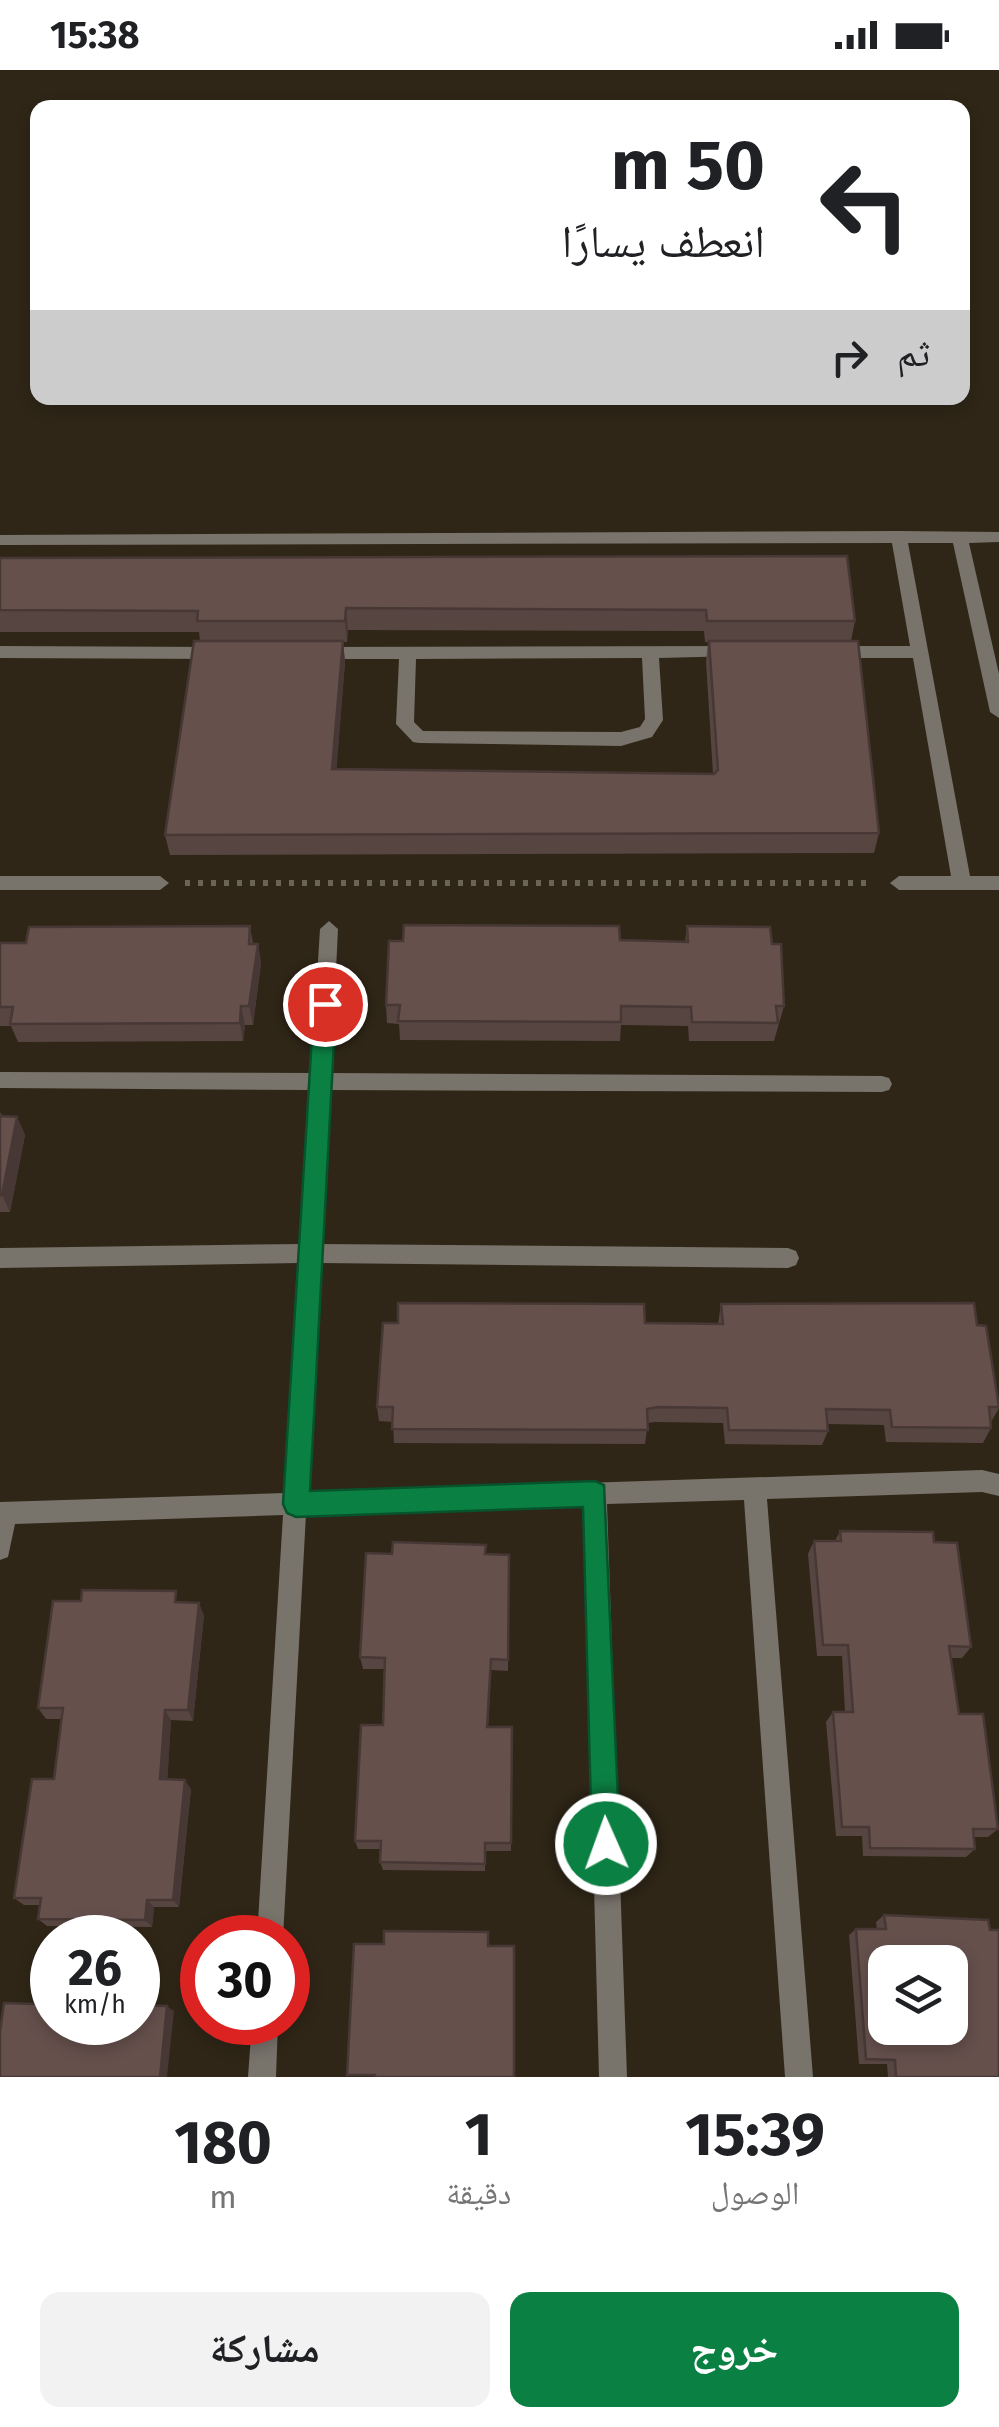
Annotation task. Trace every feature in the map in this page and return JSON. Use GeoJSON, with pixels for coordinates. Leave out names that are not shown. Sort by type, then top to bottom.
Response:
{"type":"FeatureCollection","features":[{"type":"Feature","properties":{"kind":"street"},"geometry":{"type":"LineString","coordinates":[[899,536],[962,883]]}},
{"type":"Feature","properties":{"kind":"street"},"geometry":{"type":"LineString","coordinates":[[960,537],[995,676],[999,712]]}},
{"type":"Feature","properties":{"kind":"street"},"geometry":{"type":"LineString","coordinates":[[0,540],[999,537]]}},
{"type":"Feature","properties":{"kind":"street"},"geometry":{"type":"LineString","coordinates":[[0,652],[233,653]]}},
{"type":"Feature","properties":{"kind":"street"},"geometry":{"type":"LineString","coordinates":[[408,653],[405,724],[419,737],[621,739],[646,732],[654,720],[650,652]]}},
{"type":"Feature","properties":{"kind":"street"},"geometry":{"type":"LineString","coordinates":[[292,653],[746,652]]}},
{"type":"Feature","properties":{"kind":"street"},"geometry":{"type":"LineString","coordinates":[[804,652],[920,652]]}},
{"type":"Feature","properties":{"kind":"street"},"geometry":{"type":"LineString","coordinates":[[0,883],[160,883]]}},
{"type":"Feature","properties":{"kind":"street"},"geometry":{"type":"LineString","coordinates":[[899,883],[999,883]]}},
{"type":"Feature","properties":{"kind":"street"},"geometry":{"type":"LineString","coordinates":[[271,1915],[330,929]]}},
{"type":"Feature","properties":{"kind":"street"},"geometry":{"type":"LineString","coordinates":[[0,1080],[320,1078],[882,1084]]}},
{"type":"Feature","properties":{"kind":"street"},"geometry":{"type":"LineString","coordinates":[[0,1258],[310,1253],[788,1258]]}},
{"type":"Feature","properties":{"kind":"street"},"geometry":{"type":"LineString","coordinates":[[0,1548],[3,1513],[967,1482],[999,1485]]}},
{"type":"Feature","properties":{"kind":"street"},"geometry":{"type":"LineString","coordinates":[[755,1488],[799,2077]]}},
{"type":"Feature","properties":{"kind":"street"},"geometry":{"type":"LineString","coordinates":[[595,1494],[613,2077]]}},
{"type":"Feature","properties":{"kind":"street"},"geometry":{"type":"LineString","coordinates":[[262,2077],[264,2045]]}},
{"type":"Feature","properties":{"kind":"path"},"geometry":{"type":"LineString","coordinates":[[160,883],[899,883]]}},
{"type":"Feature","properties":{"kind":"building"},"geometry":{"type":"Polygon","coordinates":[[[847,556],[855,621],[707,621],[706,610],[346,608],[345,621],[197,621],[198,611],[0,610],[0,558],[847,556]]]}},
{"type":"Feature","properties":{"kind":"building"},"geometry":{"type":"Polygon","coordinates":[[[194,641],[343,641],[332,769],[714,774],[718,770],[709,641],[858,641],[879,833],[165,835],[194,641]]]}},
{"type":"Feature","properties":{"kind":"building"},"geometry":{"type":"Polygon","coordinates":[[[404,925],[619,926],[620,940],[688,942],[687,926],[770,927],[772,944],[781,944],[784,1006],[776,1006],[778,1023],[692,1022],[691,1007],[621,1006],[621,1022],[398,1021],[400,1005],[386,1005],[389,941],[403,941],[404,925]]]}},
{"type":"Feature","properties":{"kind":"building"},"geometry":{"type":"Polygon","coordinates":[[[250,926],[249,944],[258,944],[249,1006],[241,1006],[240,1023],[10,1024],[13,1007],[0,1007],[0,943],[26,943],[29,927],[250,926]]]}},
{"type":"Feature","properties":{"kind":"building"},"geometry":{"type":"Polygon","coordinates":[[[0,1116],[17,1117],[2,1195],[0,1195],[0,1116]]]}},
{"type":"Feature","properties":{"kind":"building"},"geometry":{"type":"Polygon","coordinates":[[[398,1303],[644,1304],[645,1323],[723,1324],[721,1304],[974,1303],[977,1325],[986,1326],[999,1407],[989,1407],[991,1428],[892,1427],[890,1410],[826,1409],[828,1431],[729,1430],[727,1408],[658,1407],[647,1409],[648,1430],[392,1429],[393,1407],[377,1407],[383,1323],[398,1323],[398,1303]]]}},
{"type":"Feature","properties":{"kind":"building"},"geometry":{"type":"Polygon","coordinates":[[[840,1531],[933,1532],[934,1542],[957,1543],[971,1647],[949,1646],[959,1714],[983,1714],[998,1829],[973,1829],[975,1849],[870,1848],[869,1827],[842,1827],[833,1712],[853,1712],[848,1645],[823,1645],[814,1541],[841,1541],[840,1531]]]}},
{"type":"Feature","properties":{"kind":"building"},"geometry":{"type":"Polygon","coordinates":[[[393,1542],[486,1545],[485,1554],[509,1555],[508,1660],[491,1659],[487,1727],[512,1727],[511,1843],[485,1843],[485,1864],[380,1862],[381,1841],[355,1841],[361,1725],[383,1725],[385,1658],[360,1657],[366,1553],[392,1554],[393,1542]]]}},
{"type":"Feature","properties":{"kind":"building"},"geometry":{"type":"Polygon","coordinates":[[[82,1590],[176,1591],[175,1602],[199,1603],[188,1710],[165,1710],[160,1779],[185,1780],[173,1900],[147,1900],[146,1915],[39,1915],[41,1898],[14,1898],[32,1779],[54,1779],[63,1708],[38,1708],[53,1601],[81,1601],[82,1590]]]}},
{"type":"Feature","properties":{"kind":"building"},"geometry":{"type":"Polygon","coordinates":[[[884,1915],[988,1920],[990,1930],[999,1930],[999,2077],[896,2077],[895,2060],[866,2059],[856,1929],[886,1929],[884,1915]]]}},
{"type":"Feature","properties":{"kind":"building"},"geometry":{"type":"Polygon","coordinates":[[[384,1931],[488,1932],[488,1946],[514,1946],[514,2077],[347,2075],[354,1944],[384,1944],[384,1931]]]}},
{"type":"Feature","properties":{"kind":"building"},"geometry":{"type":"Polygon","coordinates":[[[4,2003],[30,2004],[30,2045],[160,2045],[160,2006],[167,2006],[160,2077],[0,2077],[4,2003]]]}},
{"type":"Feature","properties":{"kind":"route"},"geometry":{"type":"LineString","coordinates":[[325,1004],[296,1504],[595,1494],[606,1844]]}}]}
